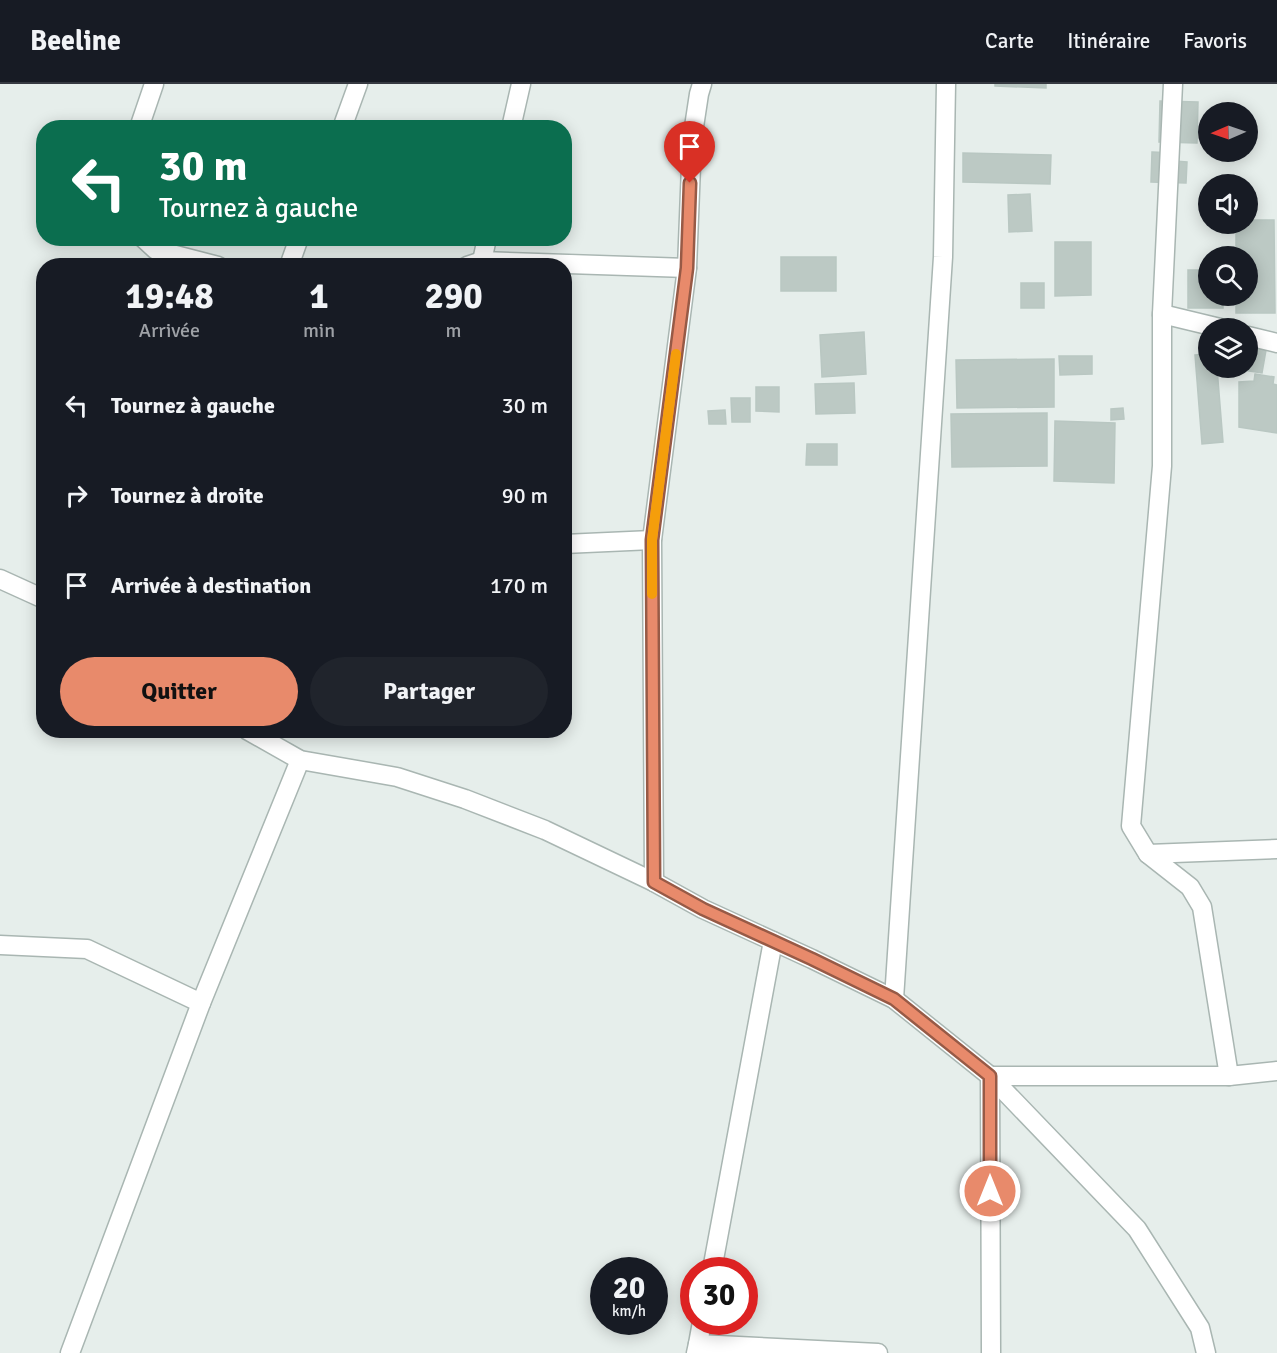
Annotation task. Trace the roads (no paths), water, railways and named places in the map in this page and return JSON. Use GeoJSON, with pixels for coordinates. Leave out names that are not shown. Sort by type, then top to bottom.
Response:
{"type":"FeatureCollection","features":[{"type":"Feature","properties":{"kind":"street"},"geometry":{"type":"LineString","coordinates":[[142,120],[154,84]]}},
{"type":"Feature","properties":{"kind":"street"},"geometry":{"type":"LineString","coordinates":[[345,120],[358,84]]}},
{"type":"Feature","properties":{"kind":"street"},"geometry":{"type":"LineString","coordinates":[[513,120],[521,84]]}},
{"type":"Feature","properties":{"kind":"street"},"geometry":{"type":"LineString","coordinates":[[654,882],[652,540],[687,268],[692,140],[702,84]]}},
{"type":"Feature","properties":{"kind":"street"},"geometry":{"type":"LineString","coordinates":[[894,999],[943,257],[946,84]]}},
{"type":"Feature","properties":{"kind":"street"},"geometry":{"type":"LineString","coordinates":[[1173,84],[1162,314],[1162,466],[1131,826],[1148,854],[1190,887],[1202,907],[1229,1076]]}},
{"type":"Feature","properties":{"kind":"street"},"geometry":{"type":"LineString","coordinates":[[152,246],[156,250],[187,258]]}},
{"type":"Feature","properties":{"kind":"street"},"geometry":{"type":"LineString","coordinates":[[572,265],[687,268]]}},
{"type":"Feature","properties":{"kind":"street"},"geometry":{"type":"LineString","coordinates":[[1162,314],[1198,323]]}},
{"type":"Feature","properties":{"kind":"street"},"geometry":{"type":"LineString","coordinates":[[1258,338],[1277,343]]}},
{"type":"Feature","properties":{"kind":"street"},"geometry":{"type":"LineString","coordinates":[[572,543],[652,540]]}},
{"type":"Feature","properties":{"kind":"street"},"geometry":{"type":"LineString","coordinates":[[0,579],[36,595]]}},
{"type":"Feature","properties":{"kind":"street"},"geometry":{"type":"LineString","coordinates":[[261,738],[300,760],[397,777],[465,799],[545,830],[654,882],[703,909],[894,999],[990,1076],[1137,1229],[1200,1328],[1206,1353]]}},
{"type":"Feature","properties":{"kind":"street"},"geometry":{"type":"LineString","coordinates":[[70,1353],[201,1003],[300,760]]}},
{"type":"Feature","properties":{"kind":"street"},"geometry":{"type":"LineString","coordinates":[[1148,854],[1277,849]]}},
{"type":"Feature","properties":{"kind":"street"},"geometry":{"type":"LineString","coordinates":[[714,1257],[773,941]]}},
{"type":"Feature","properties":{"kind":"street"},"geometry":{"type":"LineString","coordinates":[[0,945],[87,949],[201,1003]]}},
{"type":"Feature","properties":{"kind":"street"},"geometry":{"type":"LineString","coordinates":[[990,1076],[1229,1076],[1277,1071]]}},
{"type":"Feature","properties":{"kind":"street"},"geometry":{"type":"LineString","coordinates":[[990,1076],[991,1353]]}},
{"type":"Feature","properties":{"kind":"street"},"geometry":{"type":"LineString","coordinates":[[697,1348],[878,1353]]}}]}
